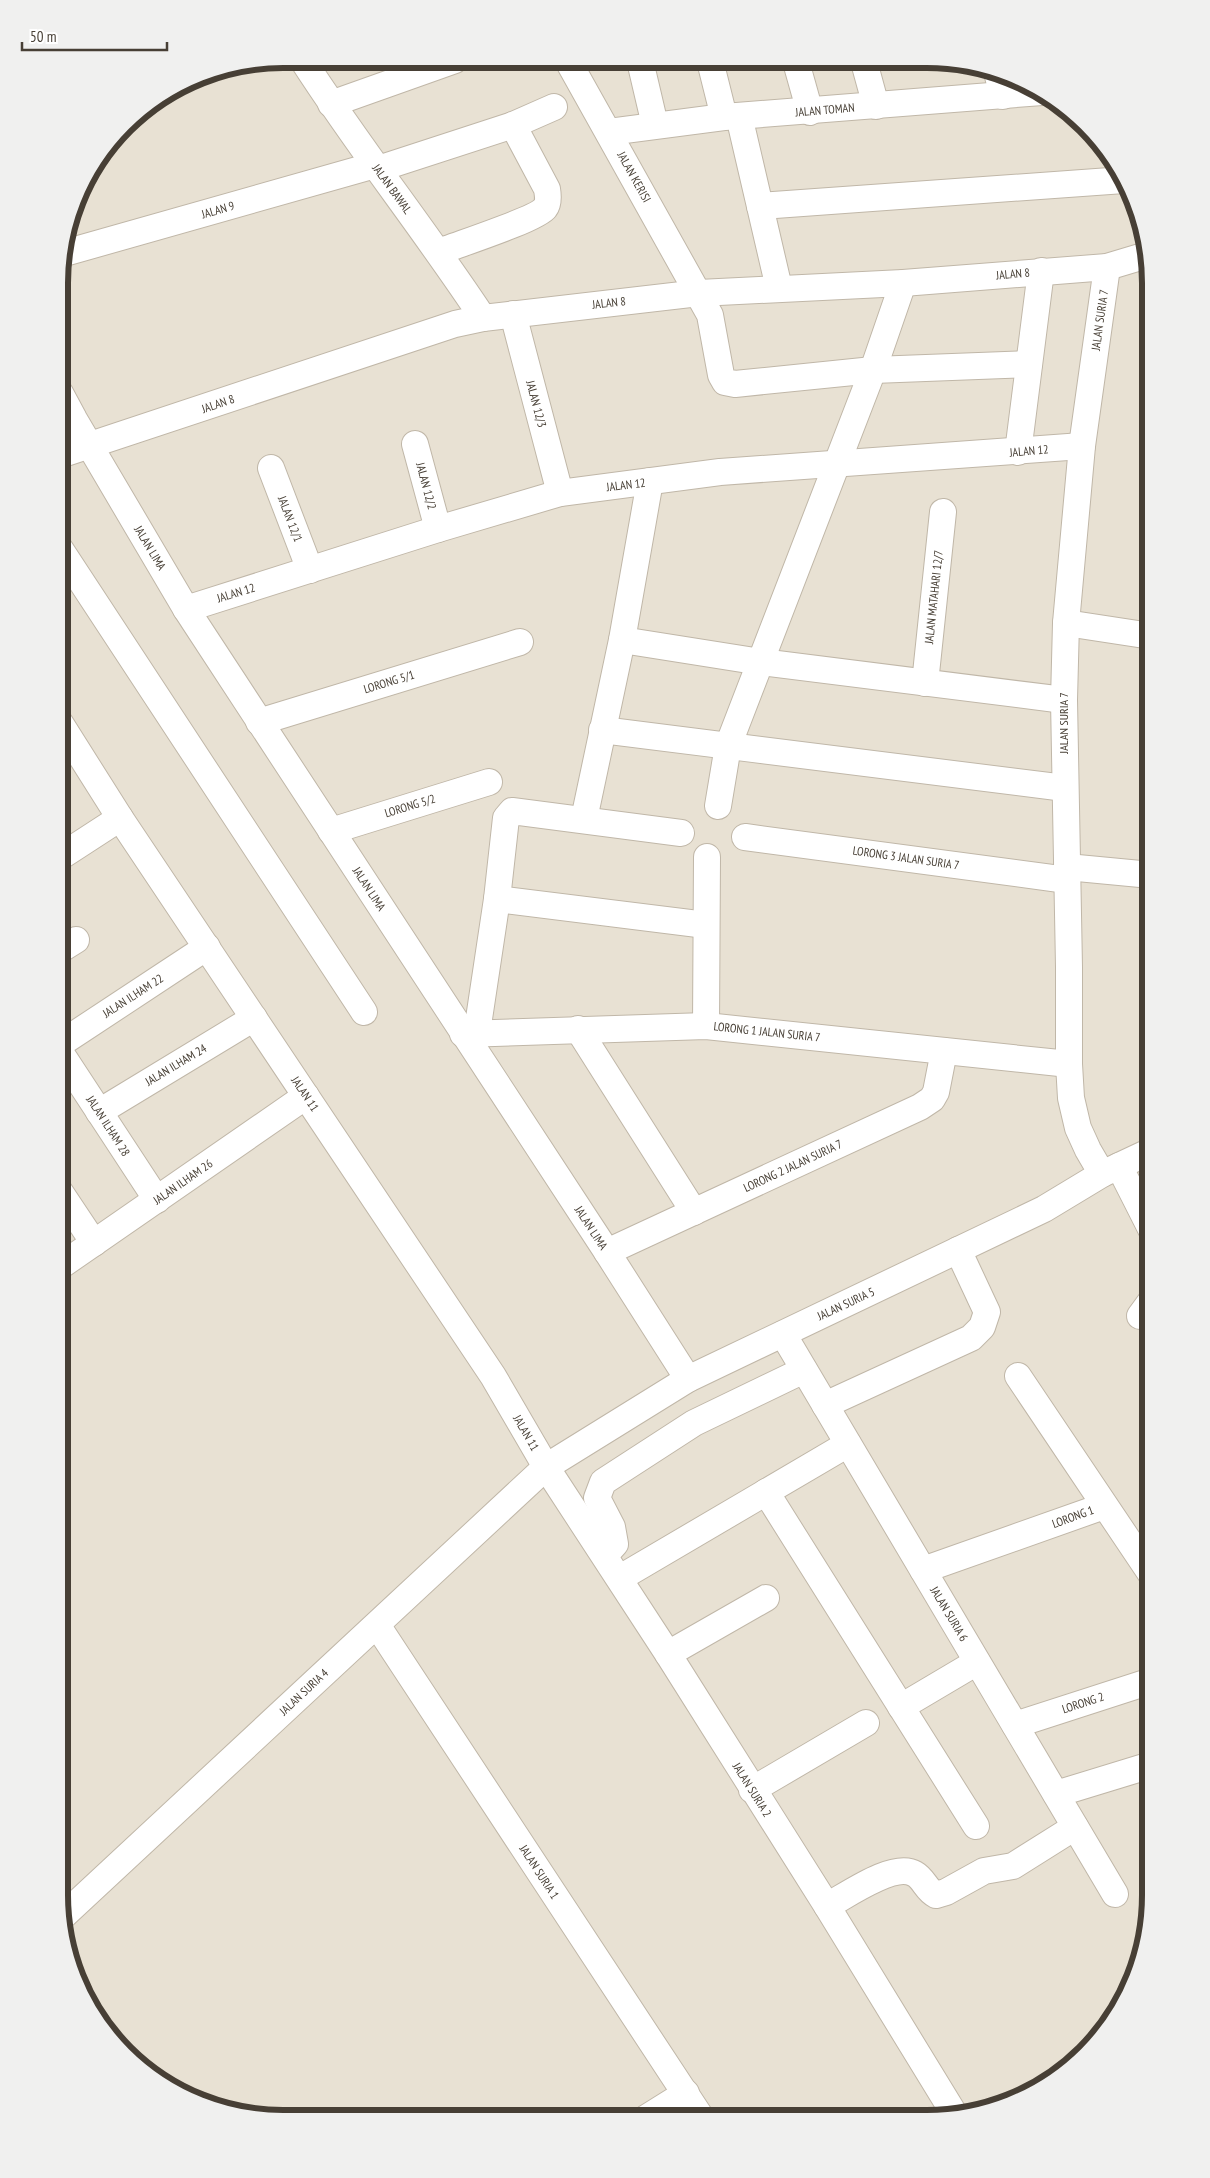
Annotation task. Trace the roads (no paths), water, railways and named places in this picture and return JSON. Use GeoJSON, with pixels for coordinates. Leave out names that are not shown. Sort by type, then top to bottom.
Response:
{"type":"FeatureCollection","features":[{"type":"Feature","properties":{"kind":"street","name":"JALAN BAWAL"},"geometry":{"type":"LineString","coordinates":[[308,68],[331,104],[439,252],[483,318]]}},
{"type":"Feature","properties":{"kind":"street"},"geometry":{"type":"LineString","coordinates":[[331,104],[432,68]]}},
{"type":"Feature","properties":{"kind":"street","name":"JALAN KERISI"},"geometry":{"type":"LineString","coordinates":[[573,68],[710,315],[721,375],[725,382],[735,384],[873,370]]}},
{"type":"Feature","properties":{"kind":"street"},"geometry":{"type":"LineString","coordinates":[[642,68],[655,125]]}},
{"type":"Feature","properties":{"kind":"street"},"geometry":{"type":"LineString","coordinates":[[713,68],[732,117],[760,206],[779,288]]}},
{"type":"Feature","properties":{"kind":"street"},"geometry":{"type":"LineString","coordinates":[[798,68],[810,112]]}},
{"type":"Feature","properties":{"kind":"street"},"geometry":{"type":"LineString","coordinates":[[866,68],[876,106]]}},
{"type":"Feature","properties":{"kind":"street","name":"JALAN TOMAN"},"geometry":{"type":"LineString","coordinates":[[609,132],[732,117],[876,106],[1000,84],[1017,87]]}},
{"type":"Feature","properties":{"kind":"street","name":"JALAN 9"},"geometry":{"type":"LineString","coordinates":[[70,252],[377,167],[514,125],[554,107]]}},
{"type":"Feature","properties":{"kind":"street"},"geometry":{"type":"LineString","coordinates":[[439,252],[530,218],[545,209],[548,200],[547,189],[514,125]]}},
{"type":"Feature","properties":{"kind":"street"},"geometry":{"type":"LineString","coordinates":[[760,206],[1117,181]]}},
{"type":"Feature","properties":{"kind":"street","name":"JALAN 8"},"geometry":{"type":"LineString","coordinates":[[68,453],[455,324],[483,318],[699,293],[903,283],[1107,267],[1141,258]]}},
{"type":"Feature","properties":{"kind":"street","name":"JALAN SURIA 7"},"geometry":{"type":"LineString","coordinates":[[1107,267],[1082,446],[1066,623],[1064,700],[1069,1064],[1071,1098],[1078,1128],[1088,1150],[1110,1170],[1142,1216]]}},
{"type":"Feature","properties":{"kind":"street"},"geometry":{"type":"LineString","coordinates":[[1018,452],[1041,271]]}},
{"type":"Feature","properties":{"kind":"street"},"geometry":{"type":"LineString","coordinates":[[718,806],[728,746],[873,370],[903,283]]}},
{"type":"Feature","properties":{"kind":"street","name":"JALAN 12/3"},"geometry":{"type":"LineString","coordinates":[[513,314],[560,493]]}},
{"type":"Feature","properties":{"kind":"street"},"geometry":{"type":"LineString","coordinates":[[873,370],[1029,364]]}},
{"type":"Feature","properties":{"kind":"street","name":"JALAN LIMA"},"geometry":{"type":"LineString","coordinates":[[68,407],[186,609],[331,831],[470,1033],[688,1379]]}},
{"type":"Feature","properties":{"kind":"street","name":"JALAN 12/2"},"geometry":{"type":"LineString","coordinates":[[415,444],[438,529]]}},
{"type":"Feature","properties":{"kind":"street","name":"JALAN 12"},"geometry":{"type":"LineString","coordinates":[[186,609],[438,529],[560,493],[720,472],[1082,446]]}},
{"type":"Feature","properties":{"kind":"street","name":"JALAN 12/1"},"geometry":{"type":"LineString","coordinates":[[271,468],[310,570]]}},
{"type":"Feature","properties":{"kind":"street"},"geometry":{"type":"LineString","coordinates":[[584,819],[622,640],[650,482]]}},
{"type":"Feature","properties":{"kind":"street","name":"JALAN MATAHARI 12/7"},"geometry":{"type":"LineString","coordinates":[[925,683],[943,512]]}},
{"type":"Feature","properties":{"kind":"street"},"geometry":{"type":"LineString","coordinates":[[68,561],[364,1012]]}},
{"type":"Feature","properties":{"kind":"street"},"geometry":{"type":"LineString","coordinates":[[1066,623],[1142,635]]}},
{"type":"Feature","properties":{"kind":"street"},"geometry":{"type":"LineString","coordinates":[[622,640],[761,662],[1064,700]]}},
{"type":"Feature","properties":{"kind":"street","name":"LORONG 5/1"},"geometry":{"type":"LineString","coordinates":[[259,722],[520,642]]}},
{"type":"Feature","properties":{"kind":"street"},"geometry":{"type":"LineString","coordinates":[[602,730],[1065,788]]}},
{"type":"Feature","properties":{"kind":"street","name":"JALAN 11"},"geometry":{"type":"LineString","coordinates":[[68,739],[493,1376],[546,1467]]}},
{"type":"Feature","properties":{"kind":"street","name":"LORONG 5/2"},"geometry":{"type":"LineString","coordinates":[[331,831],[489,782]]}},
{"type":"Feature","properties":{"kind":"street"},"geometry":{"type":"LineString","coordinates":[[470,1033],[497,900],[506,818],[512,811],[681,833]]}},
{"type":"Feature","properties":{"kind":"street"},"geometry":{"type":"LineString","coordinates":[[68,852],[120,818]]}},
{"type":"Feature","properties":{"kind":"street","name":"LORONG 3 JALAN SURIA 7"},"geometry":{"type":"LineString","coordinates":[[745,837],[1067,873],[1142,875]]}},
{"type":"Feature","properties":{"kind":"street"},"geometry":{"type":"LineString","coordinates":[[706,857],[706,1026]]}},
{"type":"Feature","properties":{"kind":"street"},"geometry":{"type":"LineString","coordinates":[[497,900],[706,926]]}},
{"type":"Feature","properties":{"kind":"street","name":"JALAN ILHAM 22"},"geometry":{"type":"LineString","coordinates":[[68,1039],[207,947]]}},
{"type":"Feature","properties":{"kind":"street","name":"JALAN ILHAM 24"},"geometry":{"type":"LineString","coordinates":[[99,1112],[254,1018]]}},
{"type":"Feature","properties":{"kind":"street","name":"LORONG 1 JALAN SURIA 7"},"geometry":{"type":"LineString","coordinates":[[470,1033],[706,1026],[1069,1064]]}},
{"type":"Feature","properties":{"kind":"street"},"geometry":{"type":"LineString","coordinates":[[578,1029],[694,1212]]}},
{"type":"Feature","properties":{"kind":"street","name":"LORONG 2 JALAN SURIA 7"},"geometry":{"type":"LineString","coordinates":[[607,1252],[920,1107],[932,1099],[936,1092],[944,1051]]}},
{"type":"Feature","properties":{"kind":"street","name":"JALAN ILHAM 28"},"geometry":{"type":"LineString","coordinates":[[68,1064],[157,1200]]}},
{"type":"Feature","properties":{"kind":"street","name":"JALAN ILHAM 26"},"geometry":{"type":"LineString","coordinates":[[68,1261],[306,1096]]}},
{"type":"Feature","properties":{"kind":"street","name":"JALAN SURIA 5"},"geometry":{"type":"LineString","coordinates":[[546,1467],[688,1379],[1044,1209],[1110,1170],[1142,1155]]}},
{"type":"Feature","properties":{"kind":"street"},"geometry":{"type":"LineString","coordinates":[[68,1204],[94,1243]]}},
{"type":"Feature","properties":{"kind":"street"},"geometry":{"type":"LineString","coordinates":[[825,1405],[971,1338],[982,1327],[987,1312],[958,1250]]}},
{"type":"Feature","properties":{"kind":"street","name":"JALAN SURIA 6"},"geometry":{"type":"LineString","coordinates":[[783,1334],[1115,1894]]}},
{"type":"Feature","properties":{"kind":"street"},"geometry":{"type":"LineString","coordinates":[[605,1555],[615,1544],[612,1526],[597,1498],[604,1482],[694,1423],[804,1370]]}},
{"type":"Feature","properties":{"kind":"street","name":"LORONG 1"},"geometry":{"type":"LineString","coordinates":[[923,1570],[1104,1506],[1018,1376]]}},
{"type":"Feature","properties":{"kind":"street"},"geometry":{"type":"LineString","coordinates":[[620,1578],[848,1444]]}},
{"type":"Feature","properties":{"kind":"street","name":"JALAN SURIA 2"},"geometry":{"type":"LineString","coordinates":[[546,1467],[668,1654],[752,1790],[827,1906],[952,2109]]}},
{"type":"Feature","properties":{"kind":"street","name":"JALAN SURIA 4"},"geometry":{"type":"LineString","coordinates":[[68,1912],[546,1467]]}},
{"type":"Feature","properties":{"kind":"street"},"geometry":{"type":"LineString","coordinates":[[766,1492],[976,1826]]}},
{"type":"Feature","properties":{"kind":"street"},"geometry":{"type":"LineString","coordinates":[[1104,1506],[1142,1561]]}},
{"type":"Feature","properties":{"kind":"street"},"geometry":{"type":"LineString","coordinates":[[668,1654],[766,1598]]}},
{"type":"Feature","properties":{"kind":"street","name":"JALAN SURIA 1"},"geometry":{"type":"LineString","coordinates":[[377,1625],[696,2110]]}},
{"type":"Feature","properties":{"kind":"street"},"geometry":{"type":"LineString","coordinates":[[901,1706],[978,1662]]}},
{"type":"Feature","properties":{"kind":"street","name":"LORONG 2"},"geometry":{"type":"LineString","coordinates":[[1015,1725],[1142,1684]]}},
{"type":"Feature","properties":{"kind":"street"},"geometry":{"type":"LineString","coordinates":[[752,1790],[866,1723]]}},
{"type":"Feature","properties":{"kind":"street"},"geometry":{"type":"LineString","coordinates":[[1056,1794],[1142,1768]]}},
{"type":"Feature","properties":{"kind":"street"},"geometry":{"type":"LineString","coordinates":[[827,1906],[890,1872],[903,1870],[915,1874],[930,1892],[936,1895],[946,1892],[984,1871],[1013,1866],[1075,1827]]}},
{"type":"Feature","properties":{"kind":"street"},"geometry":{"type":"LineString","coordinates":[[659,2110],[686,2093]]}}]}
